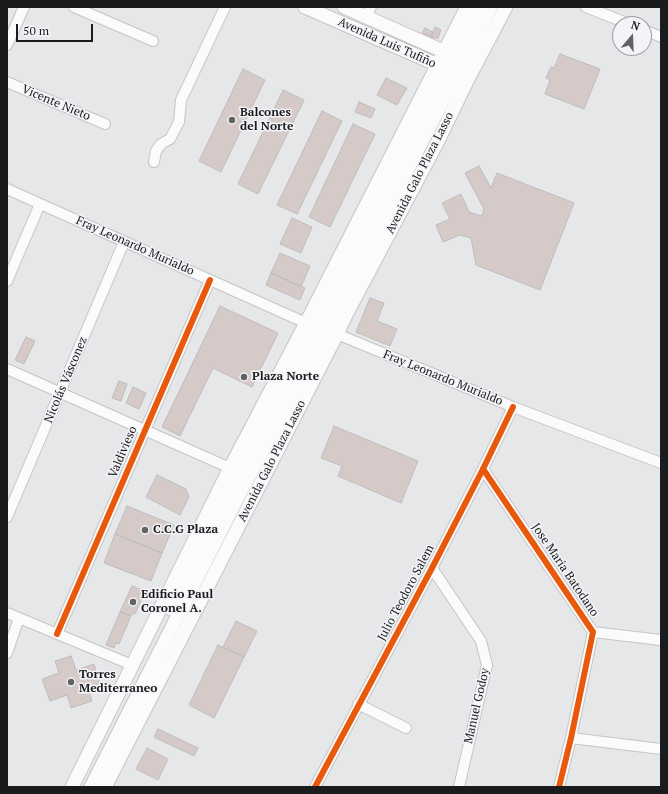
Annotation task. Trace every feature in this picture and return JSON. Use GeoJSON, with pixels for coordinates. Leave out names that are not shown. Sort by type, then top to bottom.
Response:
{"type":"FeatureCollection","features":[{"type":"Feature","properties":{"kind":"main road","name":"Avenida Luis Tufiño"},"geometry":{"type":"LineString","coordinates":[[305,7],[452,72]]}},
{"type":"Feature","properties":{"kind":"main road","name":"Avenida Luis Tufiño"},"geometry":{"type":"LineString","coordinates":[[344,7],[368,12],[459,59]]}},
{"type":"Feature","properties":{"kind":"main road","name":"Avenida Galo Plaza Lasso"},"geometry":{"type":"LineString","coordinates":[[459,59],[467,7]]}},
{"type":"Feature","properties":{"kind":"main road","name":"Avenida Galo Plaza Lasso"},"geometry":{"type":"LineString","coordinates":[[72,787],[230,468],[306,323],[452,72],[459,59],[479,7]]}},
{"type":"Feature","properties":{"kind":"main road","name":"Avenida Galo Plaza Lasso"},"geometry":{"type":"LineString","coordinates":[[81,787],[137,679],[198,555],[307,345],[459,59],[492,7]]}},
{"type":"Feature","properties":{"kind":"main road","name":"Avenida Galo Plaza Lasso"},"geometry":{"type":"LineString","coordinates":[[459,59],[506,7]]}},
{"type":"Feature","properties":{"kind":"main road","name":"Avenida Galo Plaza Lasso"},"geometry":{"type":"LineString","coordinates":[[105,787],[346,315],[438,141],[452,72]]}},
{"type":"Feature","properties":{"kind":"main road","name":"Avenida Galo Plaza Lasso"},"geometry":{"type":"LineString","coordinates":[[91,787],[235,503],[410,165],[452,72]]}},
{"type":"Feature","properties":{"kind":"street"},"geometry":{"type":"LineString","coordinates":[[7,45],[24,7]]}},
{"type":"Feature","properties":{"kind":"street"},"geometry":{"type":"LineString","coordinates":[[74,7],[153,41]]}},
{"type":"Feature","properties":{"kind":"street"},"geometry":{"type":"LineString","coordinates":[[154,162],[156,151],[161,144],[170,139],[179,122],[181,100],[225,7]]}},
{"type":"Feature","properties":{"kind":"street"},"geometry":{"type":"LineString","coordinates":[[586,7],[612,17]]}},
{"type":"Feature","properties":{"kind":"street","name":"Vicente Nieto"},"geometry":{"type":"LineString","coordinates":[[7,82],[105,124]]}},
{"type":"Feature","properties":{"kind":"street","name":"Fray Leonardo Murialdo"},"geometry":{"type":"LineString","coordinates":[[7,189],[306,323]]}},
{"type":"Feature","properties":{"kind":"street"},"geometry":{"type":"LineString","coordinates":[[7,281],[40,204]]}},
{"type":"Feature","properties":{"kind":"street","name":"Nicolás Vásconez"},"geometry":{"type":"LineString","coordinates":[[7,517],[124,242]]}},
{"type":"Feature","properties":{"kind":"street","name":"Valdivieso"},"geometry":{"type":"LineString","coordinates":[[57,634],[210,280]]}},
{"type":"Feature","properties":{"kind":"street","name":"Fray Leonardo Murialdo"},"geometry":{"type":"LineString","coordinates":[[337,334],[513,407],[661,463]]}},
{"type":"Feature","properties":{"kind":"street"},"geometry":{"type":"LineString","coordinates":[[7,370],[230,468]]}},
{"type":"Feature","properties":{"kind":"street","name":"Julio Teodoro Salem"},"geometry":{"type":"LineString","coordinates":[[315,787],[432,568],[513,407]]}},
{"type":"Feature","properties":{"kind":"street","name":"Jose Maria Batodano"},"geometry":{"type":"LineString","coordinates":[[483,469],[593,632],[571,738],[559,787]]}},
{"type":"Feature","properties":{"kind":"street","name":"Manuel Godoy"},"geometry":{"type":"LineString","coordinates":[[432,568],[480,641],[487,665],[459,787]]}},
{"type":"Feature","properties":{"kind":"street"},"geometry":{"type":"LineString","coordinates":[[7,613],[132,665]]}},
{"type":"Feature","properties":{"kind":"street"},"geometry":{"type":"LineString","coordinates":[[7,653],[19,618]]}},
{"type":"Feature","properties":{"kind":"street"},"geometry":{"type":"LineString","coordinates":[[593,632],[661,640]]}},
{"type":"Feature","properties":{"kind":"street"},"geometry":{"type":"LineString","coordinates":[[358,704],[406,728]]}},
{"type":"Feature","properties":{"kind":"street"},"geometry":{"type":"LineString","coordinates":[[571,738],[661,749]]}},
{"type":"Feature","properties":{"kind":"building"},"geometry":{"type":"Polygon","coordinates":[[[435,27],[441,30],[438,38],[431,37],[435,27]]]}},
{"type":"Feature","properties":{"kind":"building"},"geometry":{"type":"Polygon","coordinates":[[[425,28],[433,32],[431,37],[422,33],[425,28]]]}},
{"type":"Feature","properties":{"kind":"building"},"geometry":{"type":"Polygon","coordinates":[[[560,54],[600,69],[584,109],[545,94],[550,80],[546,78],[551,67],[554,68],[560,54]]]}},
{"type":"Feature","properties":{"kind":"building","name":"Balcones del Norte"},"geometry":{"type":"Polygon","coordinates":[[[243,69],[265,80],[221,172],[199,161],[243,69]]]}},
{"type":"Feature","properties":{"kind":"building"},"geometry":{"type":"Polygon","coordinates":[[[386,78],[407,88],[397,105],[377,95],[386,78]]]}},
{"type":"Feature","properties":{"kind":"building","name":"Balcones del Norte"},"geometry":{"type":"Polygon","coordinates":[[[283,90],[304,100],[258,194],[238,184],[283,90]]]}},
{"type":"Feature","properties":{"kind":"building"},"geometry":{"type":"Polygon","coordinates":[[[359,102],[375,109],[371,118],[355,112],[359,102]]]}},
{"type":"Feature","properties":{"kind":"building","name":"Balcones del Norte"},"geometry":{"type":"Polygon","coordinates":[[[322,111],[342,121],[297,214],[277,205],[322,111]]]}},
{"type":"Feature","properties":{"kind":"building"},"geometry":{"type":"Polygon","coordinates":[[[353,124],[375,134],[330,227],[309,217],[353,124]]]}},
{"type":"Feature","properties":{"kind":"building"},"geometry":{"type":"Polygon","coordinates":[[[479,166],[491,188],[497,173],[574,203],[540,290],[476,265],[471,238],[460,235],[443,242],[436,225],[450,219],[442,203],[461,194],[469,212],[482,216],[484,209],[465,173],[479,166]]]}},
{"type":"Feature","properties":{"kind":"building"},"geometry":{"type":"Polygon","coordinates":[[[292,218],[312,227],[301,253],[280,244],[292,218]]]}},
{"type":"Feature","properties":{"kind":"building"},"geometry":{"type":"Polygon","coordinates":[[[280,253],[310,266],[301,287],[271,273],[280,253]]]}},
{"type":"Feature","properties":{"kind":"building"},"geometry":{"type":"Polygon","coordinates":[[[271,273],[305,288],[300,300],[266,285],[271,273]]]}},
{"type":"Feature","properties":{"kind":"building"},"geometry":{"type":"Polygon","coordinates":[[[370,298],[384,303],[377,321],[397,329],[390,346],[356,332],[370,298]]]}},
{"type":"Feature","properties":{"kind":"building","name":"Plaza Norte"},"geometry":{"type":"Polygon","coordinates":[[[220,306],[278,333],[252,387],[213,368],[180,436],[162,427],[220,306]]]}},
{"type":"Feature","properties":{"kind":"building"},"geometry":{"type":"Polygon","coordinates":[[[26,337],[35,341],[24,364],[15,360],[26,337]]]}},
{"type":"Feature","properties":{"kind":"building"},"geometry":{"type":"Polygon","coordinates":[[[119,381],[127,384],[121,401],[112,398],[119,381]]]}},
{"type":"Feature","properties":{"kind":"building"},"geometry":{"type":"Polygon","coordinates":[[[133,387],[146,393],[139,409],[126,403],[133,387]]]}},
{"type":"Feature","properties":{"kind":"building"},"geometry":{"type":"Polygon","coordinates":[[[334,426],[418,461],[401,503],[338,476],[342,466],[321,458],[334,426]]]}},
{"type":"Feature","properties":{"kind":"building"},"geometry":{"type":"Polygon","coordinates":[[[157,475],[186,489],[189,497],[180,515],[146,497],[157,475]]]}},
{"type":"Feature","properties":{"kind":"building","name":"C.C.G Plaza"},"geometry":{"type":"Polygon","coordinates":[[[127,506],[174,525],[162,553],[115,534],[127,506]]]}},
{"type":"Feature","properties":{"kind":"building"},"geometry":{"type":"Polygon","coordinates":[[[115,534],[162,553],[151,581],[104,563],[115,534]]]}},
{"type":"Feature","properties":{"kind":"building","name":"Edificio Paul Coronel A."},"geometry":{"type":"Polygon","coordinates":[[[132,586],[145,591],[135,614],[133,613],[131,616],[120,612],[132,586]]]}},
{"type":"Feature","properties":{"kind":"building"},"geometry":{"type":"Polygon","coordinates":[[[120,612],[131,616],[119,644],[116,643],[114,648],[106,645],[120,612]]]}},
{"type":"Feature","properties":{"kind":"building"},"geometry":{"type":"Polygon","coordinates":[[[236,621],[257,631],[244,657],[223,647],[236,621]]]}},
{"type":"Feature","properties":{"kind":"building"},"geometry":{"type":"Polygon","coordinates":[[[218,645],[244,657],[214,718],[189,705],[218,645]]]}},
{"type":"Feature","properties":{"kind":"building","name":"Torres Mediterraneo"},"geometry":{"type":"Polygon","coordinates":[[[71,656],[76,670],[94,664],[100,685],[88,689],[92,701],[71,708],[67,695],[50,701],[42,679],[59,673],[55,661],[71,656]]]}},
{"type":"Feature","properties":{"kind":"building"},"geometry":{"type":"Polygon","coordinates":[[[158,729],[198,748],[194,756],[154,737],[158,729]]]}},
{"type":"Feature","properties":{"kind":"building"},"geometry":{"type":"Polygon","coordinates":[[[147,748],[168,759],[158,780],[136,769],[147,748]]]}},
{"type":"Feature","properties":{"kind":"cycle path"},"geometry":{"type":"LineString","coordinates":[[57,634],[210,280]]}},
{"type":"Feature","properties":{"kind":"cycle path"},"geometry":{"type":"LineString","coordinates":[[315,787],[432,568],[513,407]]}},
{"type":"Feature","properties":{"kind":"cycle path"},"geometry":{"type":"LineString","coordinates":[[483,469],[593,632],[571,738],[559,787]]}},
{"type":"Feature","properties":{"kind":"place","name":"Balcones del Norte"},"geometry":{"type":"Point","coordinates":[232,120]}},
{"type":"Feature","properties":{"kind":"place","name":"Plaza Norte"},"geometry":{"type":"Point","coordinates":[244,377]}},
{"type":"Feature","properties":{"kind":"place","name":"C.C.G Plaza"},"geometry":{"type":"Point","coordinates":[145,530]}},
{"type":"Feature","properties":{"kind":"place","name":"Edificio Paul Coronel A."},"geometry":{"type":"Point","coordinates":[133,602]}},
{"type":"Feature","properties":{"kind":"place","name":"Torres Mediterraneo"},"geometry":{"type":"Point","coordinates":[71,682]}}]}
